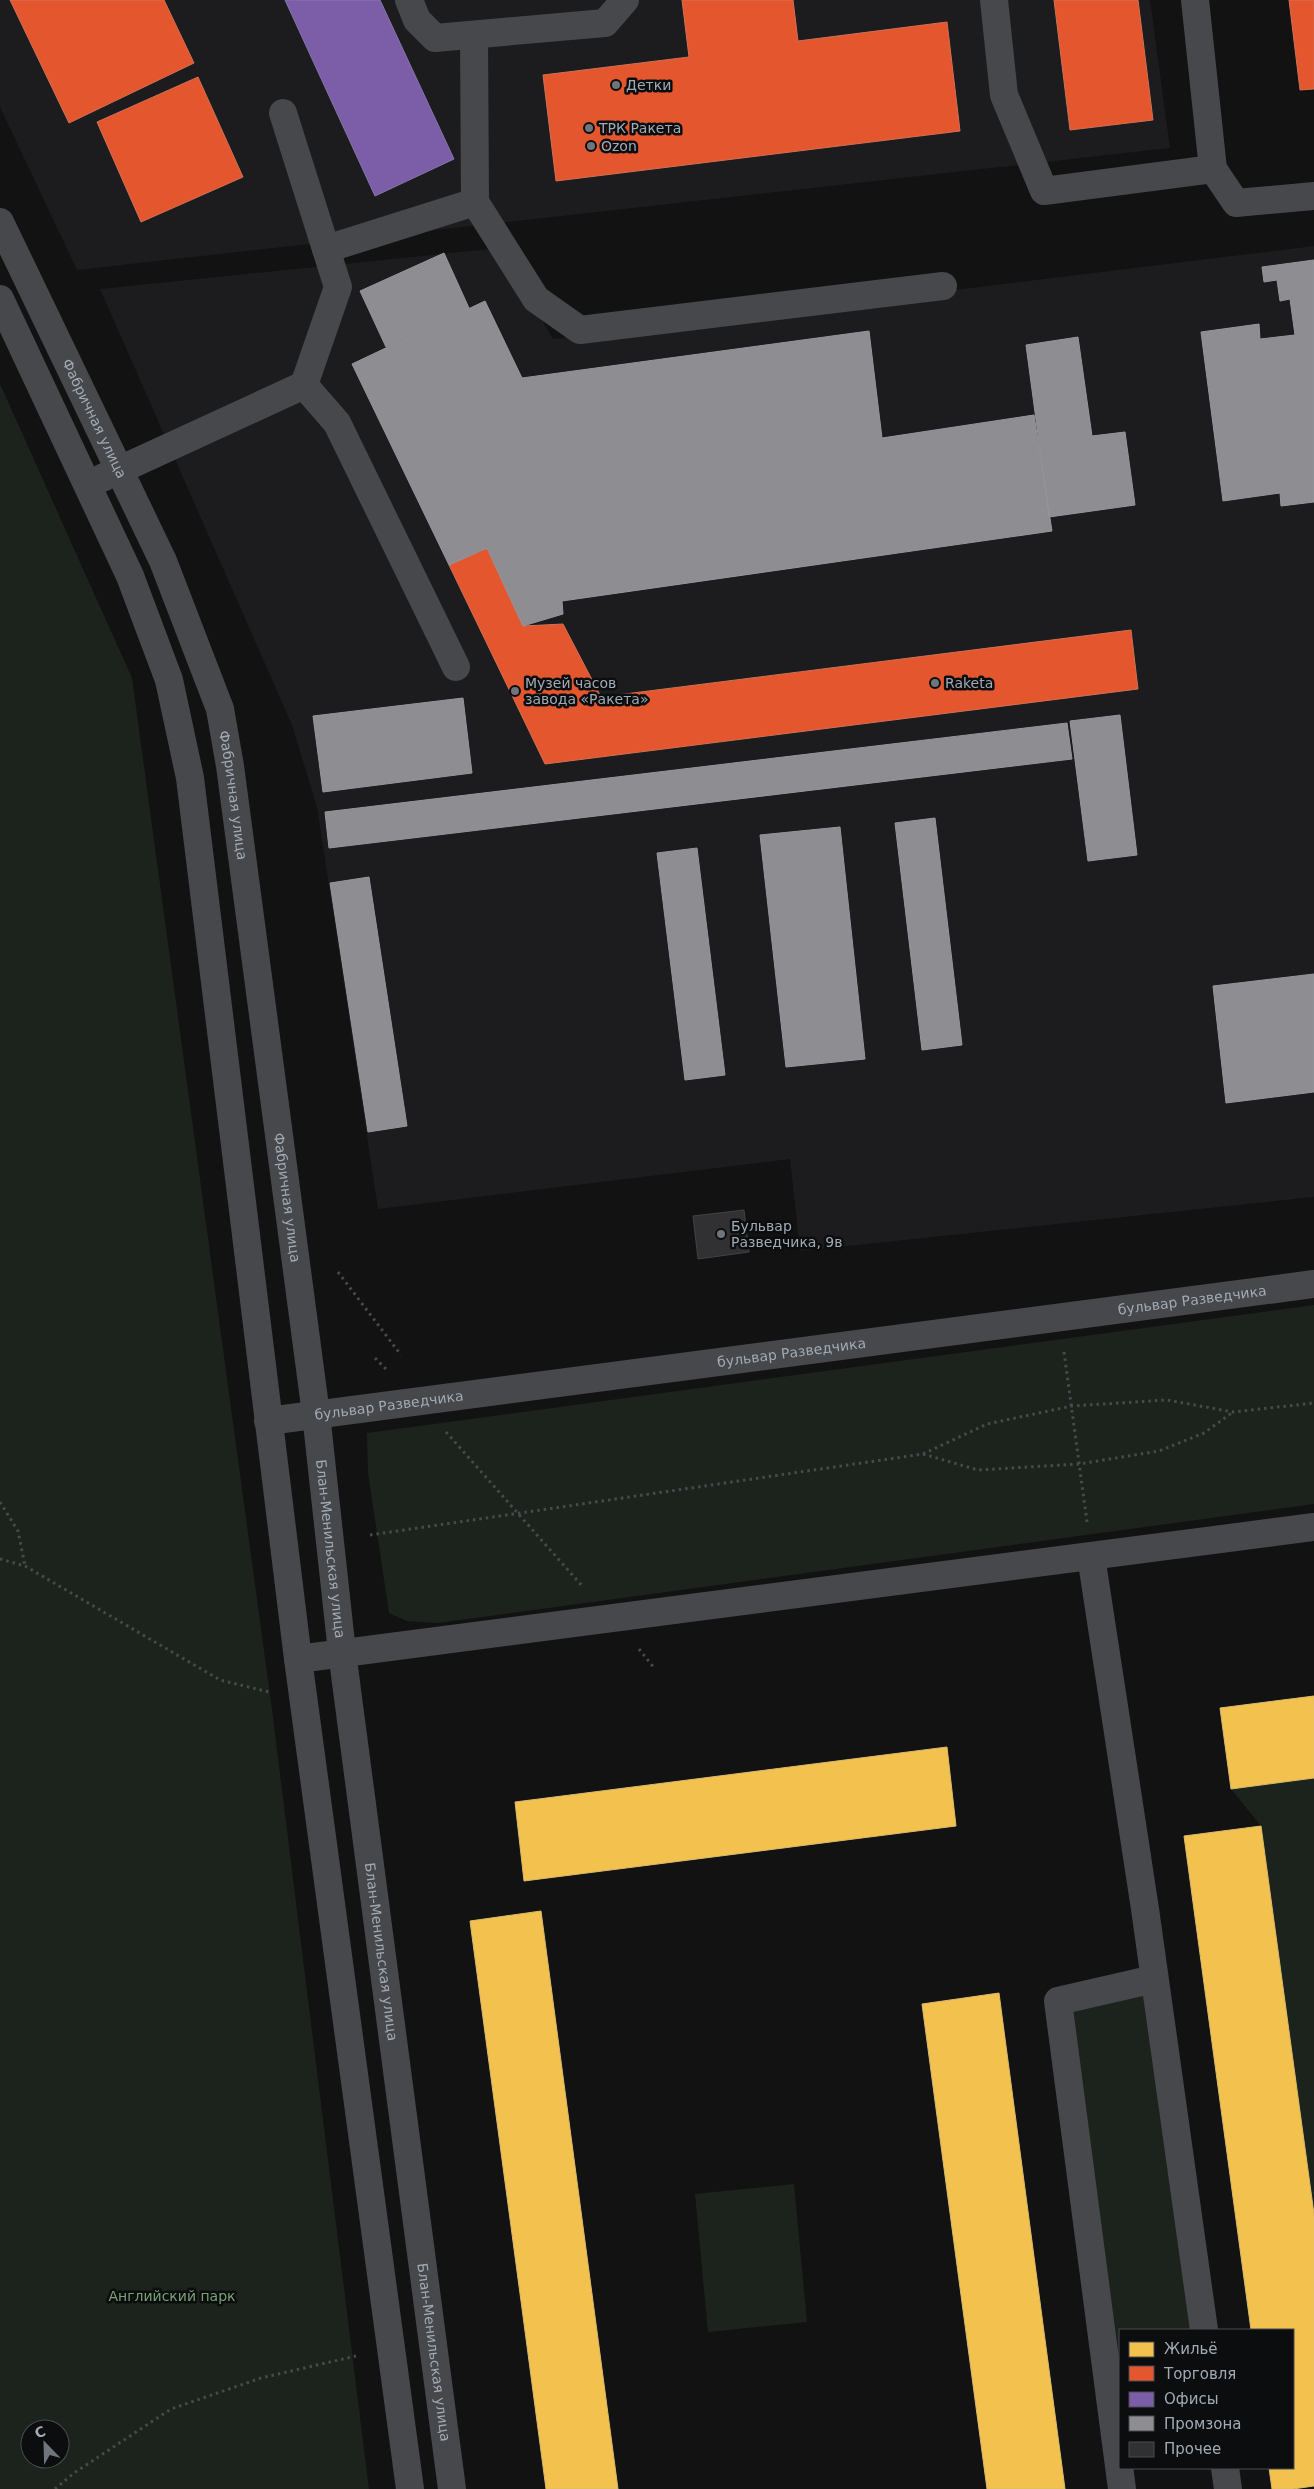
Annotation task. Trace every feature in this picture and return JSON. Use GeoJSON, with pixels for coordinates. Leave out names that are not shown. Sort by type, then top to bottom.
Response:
{"type":"FeatureCollection","features":[{"type":"Feature","properties":{"kind":"street"},"geometry":{"type":"LineString","coordinates":[[409,0],[417,20],[434,38],[604,22],[625,0]]}},
{"type":"Feature","properties":{"kind":"street"},"geometry":{"type":"LineString","coordinates":[[994,0],[1004,95],[1044,191],[1213,170]]}},
{"type":"Feature","properties":{"kind":"street"},"geometry":{"type":"LineString","coordinates":[[1195,0],[1213,170],[1236,203],[1314,196]]}},
{"type":"Feature","properties":{"kind":"street"},"geometry":{"type":"LineString","coordinates":[[474,35],[476,202],[536,299],[580,330],[943,286]]}},
{"type":"Feature","properties":{"kind":"street"},"geometry":{"type":"LineString","coordinates":[[87,485],[304,385],[338,287],[283,113]]}},
{"type":"Feature","properties":{"kind":"street"},"geometry":{"type":"LineString","coordinates":[[326,249],[476,202]]}},
{"type":"Feature","properties":{"kind":"street","name":"Фабричная улица"},"geometry":{"type":"LineString","coordinates":[[0,222],[163,561],[220,709],[232,776],[316,1414]]}},
{"type":"Feature","properties":{"kind":"street"},"geometry":{"type":"LineString","coordinates":[[0,298],[130,576],[169,680],[180,722],[190,778],[298,1659],[410,2489]]}},
{"type":"Feature","properties":{"kind":"street"},"geometry":{"type":"LineString","coordinates":[[304,385],[337,423],[456,667]]}},
{"type":"Feature","properties":{"kind":"street","name":"бульвар Разведчика"},"geometry":{"type":"LineString","coordinates":[[268,1421],[1314,1284]]}},
{"type":"Feature","properties":{"kind":"street","name":"Блан-Менильская улица"},"geometry":{"type":"LineString","coordinates":[[316,1414],[342,1652],[452,2489]]}},
{"type":"Feature","properties":{"kind":"street"},"geometry":{"type":"LineString","coordinates":[[298,1659],[1314,1527]]}},
{"type":"Feature","properties":{"kind":"street"},"geometry":{"type":"LineString","coordinates":[[1091,1556],[1145,1909],[1204,2329]]}},
{"type":"Feature","properties":{"kind":"street"},"geometry":{"type":"LineString","coordinates":[[1119,2466],[1058,2001],[1154,1979]]}},
{"type":"Feature","properties":{"kind":"street"},"geometry":{"type":"LineString","coordinates":[[1119,2469],[1122,2489]]}},
{"type":"Feature","properties":{"kind":"street"},"geometry":{"type":"LineString","coordinates":[[1225,2469],[1228,2489]]}},
{"type":"Feature","properties":{"kind":"path"},"geometry":{"type":"LineString","coordinates":[[338,1272],[400,1355]]}},
{"type":"Feature","properties":{"kind":"path"},"geometry":{"type":"LineString","coordinates":[[1059,1317],[1091,1556]]}},
{"type":"Feature","properties":{"kind":"path"},"geometry":{"type":"LineString","coordinates":[[375,1358],[379,1363]]}},
{"type":"Feature","properties":{"kind":"path"},"geometry":{"type":"LineString","coordinates":[[370,1536],[923,1454],[987,1424],[1072,1406],[1167,1400],[1233,1412],[1314,1403]]}},
{"type":"Feature","properties":{"kind":"path"},"geometry":{"type":"LineString","coordinates":[[923,1454],[978,1470],[1079,1464],[1159,1451],[1204,1433],[1233,1412]]}},
{"type":"Feature","properties":{"kind":"path"},"geometry":{"type":"LineString","coordinates":[[442,1427],[584,1588]]}},
{"type":"Feature","properties":{"kind":"path"},"geometry":{"type":"LineString","coordinates":[[0,1502],[18,1531],[25,1566]]}},
{"type":"Feature","properties":{"kind":"path"},"geometry":{"type":"LineString","coordinates":[[0,1559],[25,1566],[220,1680],[277,1694]]}},
{"type":"Feature","properties":{"kind":"path"},"geometry":{"type":"LineString","coordinates":[[55,2489],[74,2473],[171,2409],[261,2378],[344,2358],[392,2351]]}},
{"type":"Feature","properties":{"kind":"shaded area","name":"ТРК Ракета"},"geometry":{"type":"Polygon","coordinates":[[[0,0],[1150,0],[1170,148],[77,270],[0,107],[0,0]]]}},
{"type":"Feature","properties":{"kind":"shaded area"},"geometry":{"type":"Polygon","coordinates":[[[1314,246],[1314,1197],[800,1251],[790,1159],[378,1209],[317,807],[292,725],[100,289],[500,248],[553,339],[1314,246]]]}},
{"type":"Feature","properties":{"kind":"green space","name":"Английский парк"},"geometry":{"type":"Polygon","coordinates":[[[0,384],[132,678],[272,1710],[369,2489],[0,2489],[0,384]]]}},
{"type":"Feature","properties":{"kind":"green space"},"geometry":{"type":"Polygon","coordinates":[[[1314,1305],[1314,1504],[438,1623],[407,1621],[389,1613],[368,1473],[367,1433],[1314,1305]]]}},
{"type":"Feature","properties":{"kind":"green space"},"geometry":{"type":"Polygon","coordinates":[[[1314,1778],[1314,2214],[1261,1826],[1231,1789],[1314,1778]]]}},
{"type":"Feature","properties":{"kind":"green space"},"geometry":{"type":"Polygon","coordinates":[[[1154,1979],[1204,2329],[1119,2329],[1119,2449],[1058,2001],[1154,1979]]]}},
{"type":"Feature","properties":{"kind":"green space"},"geometry":{"type":"Polygon","coordinates":[[[794,2184],[807,2322],[708,2332],[695,2194],[794,2184]]]}},
{"type":"Feature","properties":{"kind":"building: Жильё"},"geometry":{"type":"Polygon","coordinates":[[[1314,1696],[1314,1778],[1231,1789],[1220,1708],[1314,1696]]]}},
{"type":"Feature","properties":{"kind":"building: Жильё"},"geometry":{"type":"Polygon","coordinates":[[[947,1747],[956,1826],[524,1881],[515,1802],[947,1747]]]}},
{"type":"Feature","properties":{"kind":"building: Жильё"},"geometry":{"type":"Polygon","coordinates":[[[1261,1826],[1314,2214],[1314,2486],[1272,2489],[1269,2469],[1294,2469],[1294,2329],[1251,2329],[1184,1836],[1261,1826]]]}},
{"type":"Feature","properties":{"kind":"building: Жильё"},"geometry":{"type":"Polygon","coordinates":[[[541,1911],[618,2489],[546,2489],[470,1921],[541,1911]]]}},
{"type":"Feature","properties":{"kind":"building: Жильё"},"geometry":{"type":"Polygon","coordinates":[[[999,1993],[1065,2489],[987,2489],[922,2004],[999,1993]]]}},
{"type":"Feature","properties":{"kind":"building: Торговля"},"geometry":{"type":"Polygon","coordinates":[[[10,0],[164,0],[194,63],[69,123],[10,0]]]}},
{"type":"Feature","properties":{"kind":"building: Торговля"},"geometry":{"type":"Polygon","coordinates":[[[682,0],[793,0],[798,41],[947,22],[960,131],[556,181],[543,75],[689,57],[682,0]]]}},
{"type":"Feature","properties":{"kind":"building: Торговля"},"geometry":{"type":"Polygon","coordinates":[[[1054,0],[1138,0],[1153,120],[1070,130],[1054,0]]]}},
{"type":"Feature","properties":{"kind":"building: Торговля"},"geometry":{"type":"Polygon","coordinates":[[[1289,0],[1314,0],[1314,89],[1300,90],[1289,0]]]}},
{"type":"Feature","properties":{"kind":"building: Торговля"},"geometry":{"type":"Polygon","coordinates":[[[198,77],[243,177],[141,222],[97,122],[198,77]]]}},
{"type":"Feature","properties":{"kind":"building: Торговля"},"geometry":{"type":"Polygon","coordinates":[[[487,548],[523,626],[563,624],[601,697],[1131,630],[1138,689],[545,764],[449,565],[487,548]]]}},
{"type":"Feature","properties":{"kind":"building: Офисы"},"geometry":{"type":"Polygon","coordinates":[[[285,0],[380,0],[454,159],[375,196],[285,0]]]}},
{"type":"Feature","properties":{"kind":"building: Промзона"},"geometry":{"type":"Polygon","coordinates":[[[444,253],[469,308],[386,347],[360,291],[444,253]]]}},
{"type":"Feature","properties":{"kind":"building: Промзона"},"geometry":{"type":"Polygon","coordinates":[[[1314,260],[1314,502],[1281,506],[1280,493],[1223,501],[1201,332],[1259,324],[1260,339],[1295,335],[1290,299],[1280,301],[1277,280],[1264,282],[1262,267],[1314,260]]]}},
{"type":"Feature","properties":{"kind":"building: Промзона"},"geometry":{"type":"Polygon","coordinates":[[[485,301],[522,378],[869,331],[882,438],[1034,415],[1052,531],[562,601],[563,614],[523,626],[487,548],[449,565],[352,364],[485,301]]]}},
{"type":"Feature","properties":{"kind":"building: Промзона"},"geometry":{"type":"Polygon","coordinates":[[[1078,337],[1092,436],[1125,432],[1135,505],[1049,517],[1026,345],[1078,337]]]}},
{"type":"Feature","properties":{"kind":"building: Промзона"},"geometry":{"type":"Polygon","coordinates":[[[463,698],[472,773],[323,792],[313,716],[463,698]]]}},
{"type":"Feature","properties":{"kind":"building: Промзона"},"geometry":{"type":"Polygon","coordinates":[[[1120,715],[1137,855],[1088,861],[1070,721],[1120,715]]]}},
{"type":"Feature","properties":{"kind":"building: Промзона"},"geometry":{"type":"Polygon","coordinates":[[[1067,723],[1072,759],[329,848],[325,812],[1067,723]]]}},
{"type":"Feature","properties":{"kind":"building: Промзона"},"geometry":{"type":"Polygon","coordinates":[[[935,818],[962,1045],[922,1050],[895,823],[935,818]]]}},
{"type":"Feature","properties":{"kind":"building: Промзона"},"geometry":{"type":"Polygon","coordinates":[[[840,827],[865,1059],[786,1067],[760,835],[840,827]]]}},
{"type":"Feature","properties":{"kind":"building: Промзона"},"geometry":{"type":"Polygon","coordinates":[[[697,848],[725,1075],[685,1080],[657,853],[697,848]]]}},
{"type":"Feature","properties":{"kind":"building: Промзона"},"geometry":{"type":"Polygon","coordinates":[[[369,877],[407,1126],[368,1132],[330,883],[369,877]]]}},
{"type":"Feature","properties":{"kind":"building: Промзона"},"geometry":{"type":"Polygon","coordinates":[[[1314,974],[1314,1092],[1226,1103],[1213,986],[1314,974]]]}},
{"type":"Feature","properties":{"kind":"building: Прочее","name":"Бульвар Разведчика, 9в"},"geometry":{"type":"Polygon","coordinates":[[[744,1210],[749,1252],[698,1259],[693,1216],[744,1210]]]}},
{"type":"Feature","properties":{"kind":"place","name":"Детки"},"geometry":{"type":"Point","coordinates":[616,85]}},
{"type":"Feature","properties":{"kind":"place","name":"ТРК Ракета"},"geometry":{"type":"Point","coordinates":[589,128]}},
{"type":"Feature","properties":{"kind":"place","name":"Ozon"},"geometry":{"type":"Point","coordinates":[591,146]}},
{"type":"Feature","properties":{"kind":"place","name":"Raketa"},"geometry":{"type":"Point","coordinates":[935,683]}},
{"type":"Feature","properties":{"kind":"place","name":"Музей часов завода «Ракета»"},"geometry":{"type":"Point","coordinates":[515,691]}},
{"type":"Feature","properties":{"kind":"place","name":"Бульвар Разведчика, 9в"},"geometry":{"type":"Point","coordinates":[721,1234]}}]}
